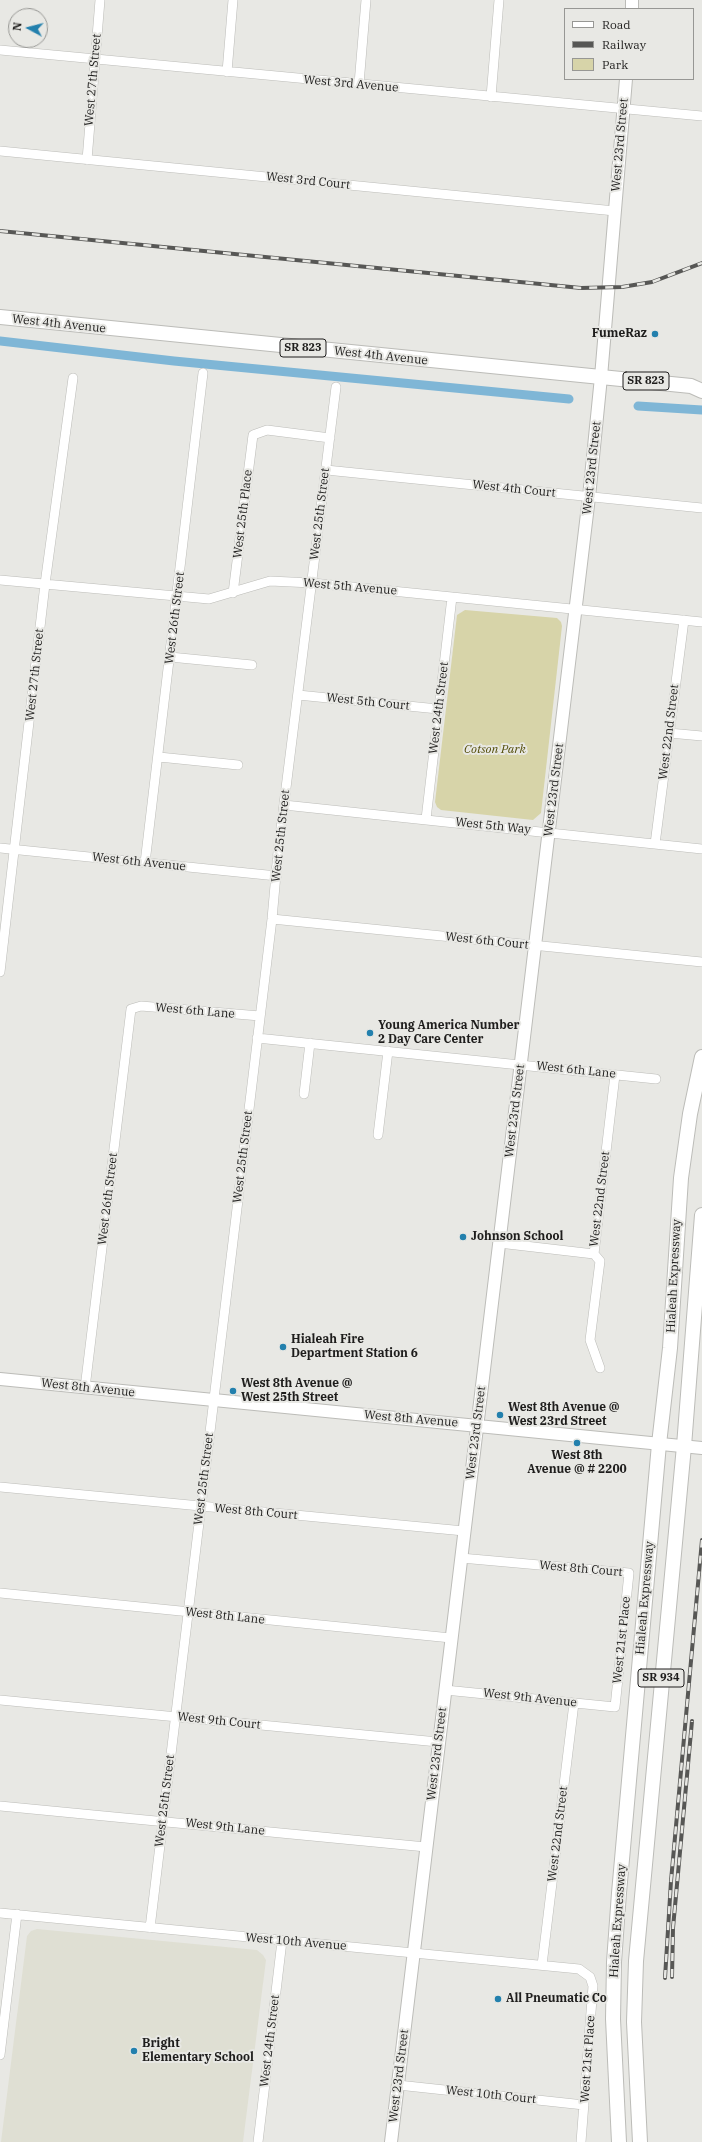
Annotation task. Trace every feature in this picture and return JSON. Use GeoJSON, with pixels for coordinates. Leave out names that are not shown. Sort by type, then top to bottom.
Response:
{"type":"FeatureCollection","features":[{"type":"Feature","properties":{"kind":"main road","name":"West 4th Avenue"},"geometry":{"type":"LineString","coordinates":[[0,317],[698,386]]}},
{"type":"Feature","properties":{"kind":"main road","name":"Hialeah Expressway"},"geometry":{"type":"LineString","coordinates":[[619,2142],[614,2066],[614,1962],[659,1444],[670,1348],[681,1178],[696,1084],[702,1057]]}},
{"type":"Feature","properties":{"kind":"main road","name":"Hialeah Expressway"},"geometry":{"type":"LineString","coordinates":[[640,2142],[634,2022],[636,1961],[684,1446],[702,1215]]}},
{"type":"Feature","properties":{"kind":"street","name":"West 27th Street"},"geometry":{"type":"LineString","coordinates":[[87,160],[100,0]]}},
{"type":"Feature","properties":{"kind":"street"},"geometry":{"type":"LineString","coordinates":[[228,72],[233,0]]}},
{"type":"Feature","properties":{"kind":"street"},"geometry":{"type":"LineString","coordinates":[[359,84],[366,0]]}},
{"type":"Feature","properties":{"kind":"street"},"geometry":{"type":"LineString","coordinates":[[491,97],[499,0]]}},
{"type":"Feature","properties":{"kind":"street","name":"West 3rd Avenue"},"geometry":{"type":"LineString","coordinates":[[0,50],[702,116]]}},
{"type":"Feature","properties":{"kind":"street","name":"West 23rd Street"},"geometry":{"type":"LineString","coordinates":[[391,2142],[415,1953],[438,1742],[498,1243],[550,832],[589,497],[601,377],[626,80]]}},
{"type":"Feature","properties":{"kind":"street","name":"West 3rd Court"},"geometry":{"type":"LineString","coordinates":[[0,151],[615,211]]}},
{"type":"Feature","properties":{"kind":"street","name":"West 26th Street"},"geometry":{"type":"LineString","coordinates":[[145,863],[159,757],[203,373]]}},
{"type":"Feature","properties":{"kind":"street","name":"West 27th Street"},"geometry":{"type":"LineString","coordinates":[[0,972],[16,850],[45,584],[73,378]]}},
{"type":"Feature","properties":{"kind":"street","name":"West 25th Street"},"geometry":{"type":"LineString","coordinates":[[150,1928],[272,920],[284,805],[336,387]]}},
{"type":"Feature","properties":{"kind":"street","name":"West 25th Place"},"geometry":{"type":"LineString","coordinates":[[233,593],[253,436],[267,430],[330,438]]}},
{"type":"Feature","properties":{"kind":"street","name":"West 4th Court"},"geometry":{"type":"LineString","coordinates":[[326,470],[702,508]]}},
{"type":"Feature","properties":{"kind":"street","name":"West 5th Avenue"},"geometry":{"type":"LineString","coordinates":[[0,580],[209,599],[270,581],[312,583],[702,622]]}},
{"type":"Feature","properties":{"kind":"street","name":"West 24th Street"},"geometry":{"type":"LineString","coordinates":[[426,819],[452,597]]}},
{"type":"Feature","properties":{"kind":"street","name":"West 22nd Street"},"geometry":{"type":"LineString","coordinates":[[655,844],[684,620]]}},
{"type":"Feature","properties":{"kind":"street"},"geometry":{"type":"LineString","coordinates":[[170,657],[252,665]]}},
{"type":"Feature","properties":{"kind":"street","name":"West 5th Court"},"geometry":{"type":"LineString","coordinates":[[298,695],[438,709]]}},
{"type":"Feature","properties":{"kind":"street"},"geometry":{"type":"LineString","coordinates":[[669,733],[702,736]]}},
{"type":"Feature","properties":{"kind":"street"},"geometry":{"type":"LineString","coordinates":[[159,757],[238,765]]}},
{"type":"Feature","properties":{"kind":"street","name":"West 5th Way"},"geometry":{"type":"LineString","coordinates":[[284,805],[702,849]]}},
{"type":"Feature","properties":{"kind":"street","name":"West 6th Avenue"},"geometry":{"type":"LineString","coordinates":[[0,848],[277,876]]}},
{"type":"Feature","properties":{"kind":"street","name":"West 6th Court"},"geometry":{"type":"LineString","coordinates":[[272,920],[702,962]]}},
{"type":"Feature","properties":{"kind":"street","name":"West 6th Lane"},"geometry":{"type":"LineString","coordinates":[[131,1009],[142,1006],[260,1016]]}},
{"type":"Feature","properties":{"kind":"street","name":"West 26th Street"},"geometry":{"type":"LineString","coordinates":[[84,1388],[131,1009]]}},
{"type":"Feature","properties":{"kind":"street","name":"West 6th Lane"},"geometry":{"type":"LineString","coordinates":[[257,1038],[656,1079]]}},
{"type":"Feature","properties":{"kind":"street"},"geometry":{"type":"LineString","coordinates":[[304,1094],[310,1043]]}},
{"type":"Feature","properties":{"kind":"street"},"geometry":{"type":"LineString","coordinates":[[378,1135],[388,1051]]}},
{"type":"Feature","properties":{"kind":"street","name":"West 22nd Street"},"geometry":{"type":"LineString","coordinates":[[600,1368],[590,1340],[600,1261],[594,1254],[615,1075]]}},
{"type":"Feature","properties":{"kind":"street"},"geometry":{"type":"LineString","coordinates":[[498,1243],[594,1254]]}},
{"type":"Feature","properties":{"kind":"street","name":"West 8th Avenue"},"geometry":{"type":"LineString","coordinates":[[0,1380],[702,1448]]}},
{"type":"Feature","properties":{"kind":"street","name":"West 8th Court"},"geometry":{"type":"LineString","coordinates":[[0,1487],[464,1531]]}},
{"type":"Feature","properties":{"kind":"street","name":"West 8th Court"},"geometry":{"type":"LineString","coordinates":[[460,1558],[629,1573]]}},
{"type":"Feature","properties":{"kind":"street","name":"West 21st Place"},"geometry":{"type":"LineString","coordinates":[[615,1707],[629,1573]]}},
{"type":"Feature","properties":{"kind":"street","name":"West 8th Lane"},"geometry":{"type":"LineString","coordinates":[[0,1593],[451,1638]]}},
{"type":"Feature","properties":{"kind":"street","name":"West 9th Avenue"},"geometry":{"type":"LineString","coordinates":[[445,1690],[615,1707]]}},
{"type":"Feature","properties":{"kind":"street","name":"West 9th Court"},"geometry":{"type":"LineString","coordinates":[[0,1700],[438,1742]]}},
{"type":"Feature","properties":{"kind":"street","name":"West 22nd Street"},"geometry":{"type":"LineString","coordinates":[[542,1965],[574,1702]]}},
{"type":"Feature","properties":{"kind":"street","name":"West 9th Lane"},"geometry":{"type":"LineString","coordinates":[[0,1806],[426,1847]]}},
{"type":"Feature","properties":{"kind":"street","name":"West 10th Avenue"},"geometry":{"type":"LineString","coordinates":[[0,1913],[579,1969],[590,1977]]}},
{"type":"Feature","properties":{"kind":"street"},"geometry":{"type":"LineString","coordinates":[[0,2055],[2,2025],[17,1914]]}},
{"type":"Feature","properties":{"kind":"street","name":"West 24th Street"},"geometry":{"type":"LineString","coordinates":[[258,2142],[282,1940]]}},
{"type":"Feature","properties":{"kind":"street","name":"West 21st Place"},"geometry":{"type":"LineString","coordinates":[[581,2142],[593,1986],[590,1977]]}},
{"type":"Feature","properties":{"kind":"street","name":"West 10th Court"},"geometry":{"type":"LineString","coordinates":[[398,2084],[584,2105]]}},
{"type":"Feature","properties":{"kind":"shaded area","name":"Bright Elementary School"},"geometry":{"type":"Polygon","coordinates":[[[37,1929],[257,1950],[263,1955],[266,1960],[243,2142],[1,2142],[27,1936],[31,1931],[37,1929]]]}},
{"type":"Feature","properties":{"kind":"green space","name":"Cotson Park"},"geometry":{"type":"Polygon","coordinates":[[[465,610],[557,618],[561,622],[562,626],[541,813],[533,820],[441,810],[437,807],[435,802],[457,615],[465,610]]]}},
{"type":"Feature","properties":{"kind":"waterway"},"geometry":{"type":"LineString","coordinates":[[0,341],[174,361],[569,399]]}},
{"type":"Feature","properties":{"kind":"waterway"},"geometry":{"type":"LineString","coordinates":[[638,406],[702,410]]}},
{"type":"Feature","properties":{"kind":"railway"},"geometry":{"type":"LineString","coordinates":[[0,231],[581,288],[622,287],[652,282],[702,263]]}},
{"type":"Feature","properties":{"kind":"railway"},"geometry":{"type":"LineString","coordinates":[[665,1978],[671,1881],[702,1540]]}},
{"type":"Feature","properties":{"kind":"railway"},"geometry":{"type":"LineString","coordinates":[[672,1977],[673,1928],[692,1721]]}},
{"type":"Feature","properties":{"kind":"place","name":"FumeRaz"},"geometry":{"type":"Point","coordinates":[655,334]}},
{"type":"Feature","properties":{"kind":"place","name":"Young America Number 2 Day Care Center"},"geometry":{"type":"Point","coordinates":[370,1033]}},
{"type":"Feature","properties":{"kind":"place","name":"Johnson School"},"geometry":{"type":"Point","coordinates":[463,1237]}},
{"type":"Feature","properties":{"kind":"place","name":"Hialeah Fire Department Station 6"},"geometry":{"type":"Point","coordinates":[283,1347]}},
{"type":"Feature","properties":{"kind":"place","name":"West 8th Avenue @ West 25th Street"},"geometry":{"type":"Point","coordinates":[233,1391]}},
{"type":"Feature","properties":{"kind":"place","name":"West 8th Avenue @ West 23rd Street"},"geometry":{"type":"Point","coordinates":[500,1415]}},
{"type":"Feature","properties":{"kind":"place","name":"West 8th Avenue @ # 2200"},"geometry":{"type":"Point","coordinates":[577,1443]}},
{"type":"Feature","properties":{"kind":"place","name":"All Pneumatic Co"},"geometry":{"type":"Point","coordinates":[498,1999]}},
{"type":"Feature","properties":{"kind":"place","name":"Bright Elementary School"},"geometry":{"type":"Point","coordinates":[134,2051]}}]}
